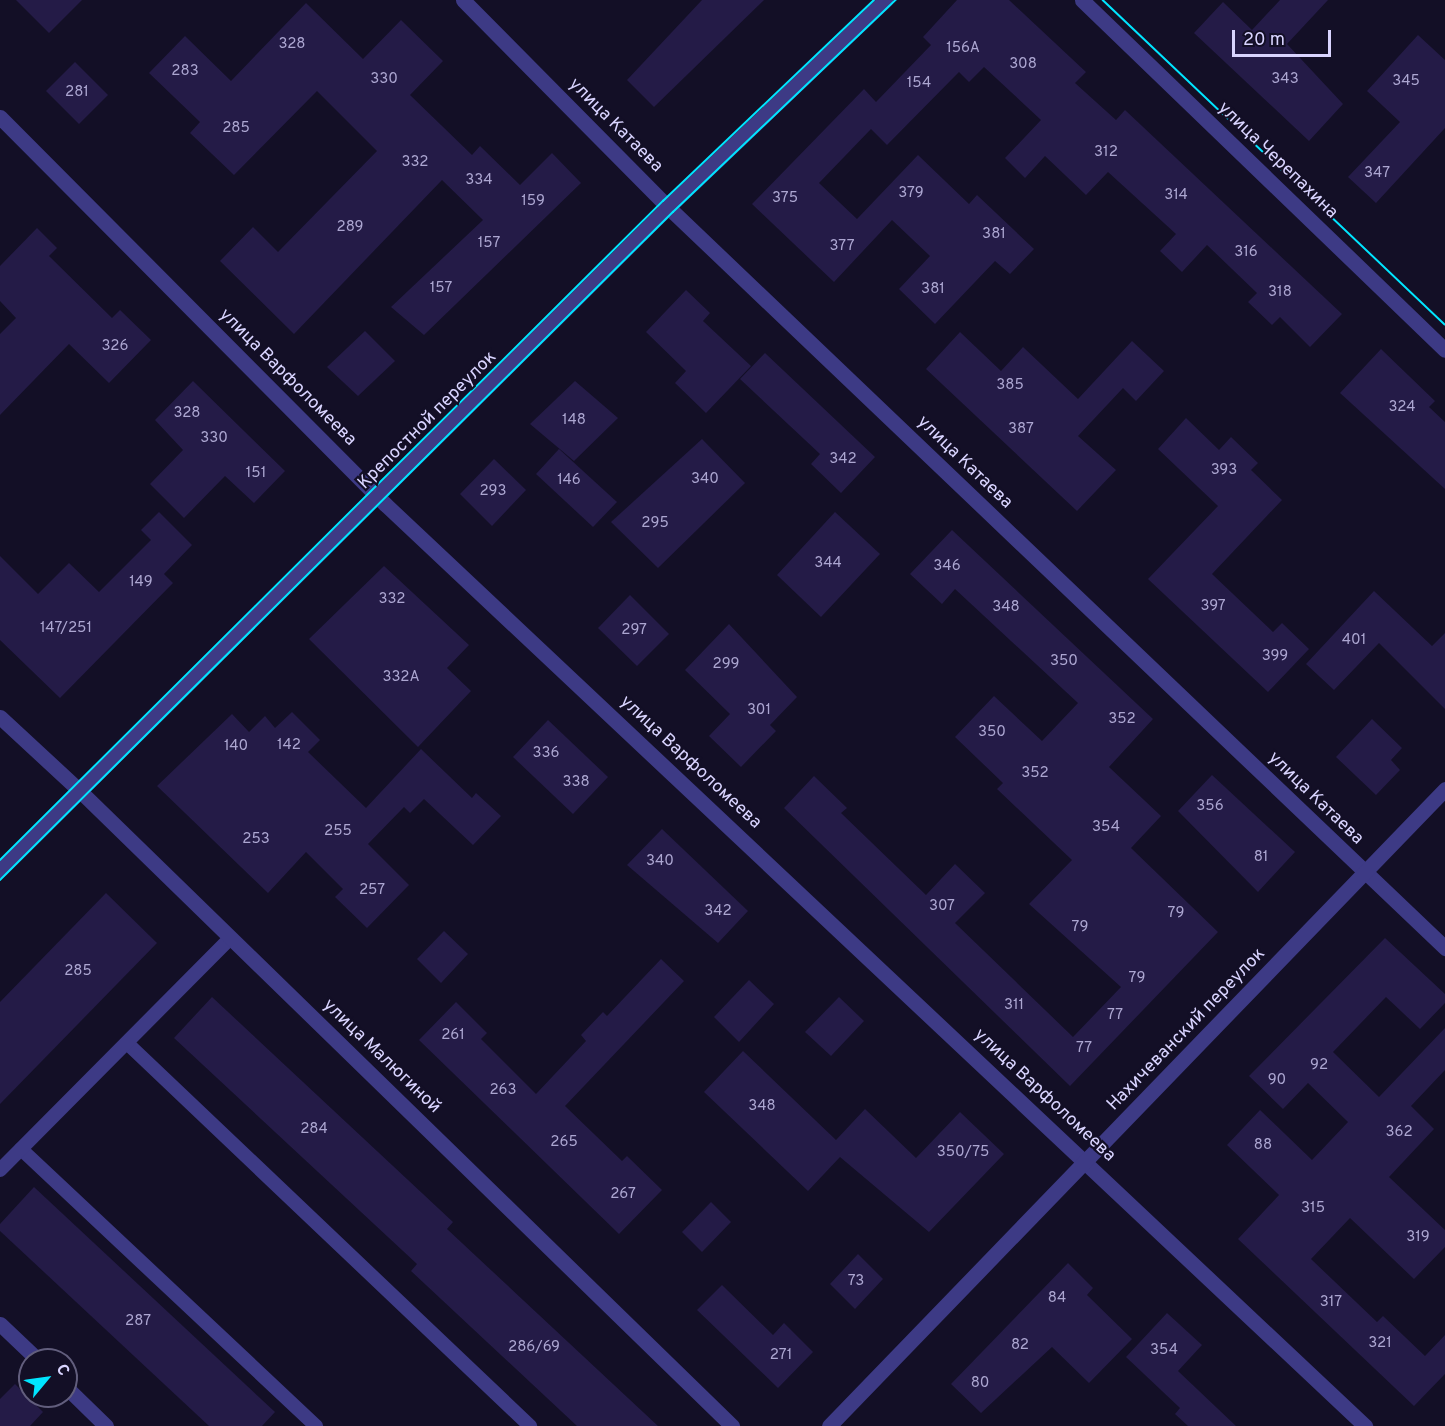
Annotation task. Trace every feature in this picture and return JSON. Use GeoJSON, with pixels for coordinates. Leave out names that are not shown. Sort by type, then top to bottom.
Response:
{"type":"FeatureCollection","features":[{"type":"Feature","properties":{"kind":"street","name":"улица Катаева"},"geometry":{"type":"LineString","coordinates":[[463,0],[668,207],[1445,948]]}},
{"type":"Feature","properties":{"kind":"street","name":"Крепостной переулок"},"geometry":{"type":"LineString","coordinates":[[0,870],[380,498],[668,207],[885,0]]}},
{"type":"Feature","properties":{"kind":"street","name":"улица Черепахина"},"geometry":{"type":"LineString","coordinates":[[1082,0],[1445,350]]}},
{"type":"Feature","properties":{"kind":"street","name":"улица Варфоломеева"},"geometry":{"type":"LineString","coordinates":[[0,117],[380,498],[1365,1426]]}},
{"type":"Feature","properties":{"kind":"street","name":"улица Малюгиной"},"geometry":{"type":"LineString","coordinates":[[0,717],[81,792],[732,1426]]}},
{"type":"Feature","properties":{"kind":"street","name":"Нахичеванский переулок"},"geometry":{"type":"LineString","coordinates":[[829,1426],[1087,1163],[1445,789]]}},
{"type":"Feature","properties":{"kind":"street"},"geometry":{"type":"LineString","coordinates":[[0,1324],[25,1348]]}},
{"type":"Feature","properties":{"kind":"street"},"geometry":{"type":"LineString","coordinates":[[78,1399],[106,1426]]}},
{"type":"Feature","properties":{"kind":"lane"},"geometry":{"type":"LineString","coordinates":[[0,1170],[128,1044],[230,938]]}},
{"type":"Feature","properties":{"kind":"lane"},"geometry":{"type":"LineString","coordinates":[[128,1044],[530,1426]]}},
{"type":"Feature","properties":{"kind":"lane"},"geometry":{"type":"LineString","coordinates":[[21,1149],[316,1426]]}},
{"type":"Feature","properties":{"kind":"building"},"geometry":{"type":"Polygon","coordinates":[[[16,0],[82,0],[49,33],[16,0]]]}},
{"type":"Feature","properties":{"kind":"building"},"geometry":{"type":"Polygon","coordinates":[[[702,0],[764,0],[654,107],[627,80],[702,0]]]}},
{"type":"Feature","properties":{"kind":"building"},"geometry":{"type":"Polygon","coordinates":[[[957,0],[1009,0],[1086,72],[1075,83],[1116,120],[1125,110],[1342,314],[1310,347],[1280,317],[1272,325],[1248,302],[1257,293],[1207,245],[1182,272],[1160,251],[1176,234],[1108,172],[1086,195],[1045,156],[1025,178],[1005,158],[1041,120],[984,67],[969,82],[959,72],[887,145],[871,129],[819,183],[857,219],[918,155],[969,204],[977,195],[1034,249],[1010,274],[995,261],[935,324],[899,289],[930,256],[892,220],[834,282],[752,204],[864,89],[876,102],[931,45],[923,37],[957,0]]]}},
{"type":"Feature","properties":{"kind":"building"},"geometry":{"type":"Polygon","coordinates":[[[1280,0],[1328,0],[1287,44],[1343,104],[1309,141],[1194,33],[1223,2],[1252,30],[1280,0]]]}},
{"type":"Feature","properties":{"kind":"building"},"geometry":{"type":"Polygon","coordinates":[[[306,3],[363,59],[401,20],[443,61],[410,95],[472,155],[480,146],[520,185],[552,153],[581,183],[424,335],[391,307],[483,220],[442,180],[294,334],[220,261],[253,227],[278,252],[377,151],[317,91],[234,175],[190,133],[200,122],[149,73],[185,36],[231,81],[306,3]]]}},
{"type":"Feature","properties":{"kind":"building"},"geometry":{"type":"Polygon","coordinates":[[[1418,35],[1445,60],[1445,128],[1376,203],[1348,177],[1400,122],[1367,91],[1418,35]]]}},
{"type":"Feature","properties":{"kind":"building"},"geometry":{"type":"Polygon","coordinates":[[[75,62],[108,95],[79,124],[46,91],[75,62]]]}},
{"type":"Feature","properties":{"kind":"building"},"geometry":{"type":"Polygon","coordinates":[[[37,228],[57,248],[49,256],[112,318],[120,310],[151,340],[109,383],[69,344],[0,415],[0,334],[16,318],[0,301],[0,266],[37,228]]]}},
{"type":"Feature","properties":{"kind":"building"},"geometry":{"type":"Polygon","coordinates":[[[686,290],[710,313],[703,321],[751,366],[706,413],[675,383],[686,371],[646,332],[686,290]]]}},
{"type":"Feature","properties":{"kind":"building"},"geometry":{"type":"Polygon","coordinates":[[[365,331],[395,361],[358,396],[327,367],[365,331]]]}},
{"type":"Feature","properties":{"kind":"building"},"geometry":{"type":"Polygon","coordinates":[[[960,332],[1001,371],[1023,347],[1078,399],[1132,341],[1164,371],[1136,401],[1123,388],[1078,436],[1116,470],[1077,511],[926,369],[960,332]]]}},
{"type":"Feature","properties":{"kind":"building"},"geometry":{"type":"Polygon","coordinates":[[[1381,349],[1435,401],[1429,407],[1445,422],[1445,489],[1340,393],[1381,349]]]}},
{"type":"Feature","properties":{"kind":"building"},"geometry":{"type":"Polygon","coordinates":[[[765,353],[875,457],[841,493],[811,464],[820,454],[740,379],[765,353]]]}},
{"type":"Feature","properties":{"kind":"building"},"geometry":{"type":"Polygon","coordinates":[[[193,381],[285,471],[254,503],[225,476],[184,518],[150,484],[183,450],[155,420],[193,381]]]}},
{"type":"Feature","properties":{"kind":"building"},"geometry":{"type":"Polygon","coordinates":[[[575,381],[618,418],[574,461],[530,424],[575,381]]]}},
{"type":"Feature","properties":{"kind":"building"},"geometry":{"type":"Polygon","coordinates":[[[1186,418],[1219,450],[1231,437],[1258,463],[1251,470],[1282,500],[1212,574],[1273,632],[1282,623],[1309,649],[1268,692],[1148,579],[1218,506],[1158,449],[1186,418]]]}},
{"type":"Feature","properties":{"kind":"building"},"geometry":{"type":"Polygon","coordinates":[[[702,439],[745,483],[658,568],[611,522],[702,439]]]}},
{"type":"Feature","properties":{"kind":"building"},"geometry":{"type":"Polygon","coordinates":[[[559,449],[617,502],[593,527],[536,474],[559,449]]]}},
{"type":"Feature","properties":{"kind":"building"},"geometry":{"type":"Polygon","coordinates":[[[494,459],[526,490],[492,526],[460,494],[494,459]]]}},
{"type":"Feature","properties":{"kind":"building"},"geometry":{"type":"Polygon","coordinates":[[[159,512],[192,545],[164,574],[173,583],[60,698],[0,640],[0,556],[38,594],[69,563],[99,592],[151,540],[141,530],[159,512]]]}},
{"type":"Feature","properties":{"kind":"building"},"geometry":{"type":"Polygon","coordinates":[[[835,512],[880,554],[821,617],[777,575],[835,512]]]}},
{"type":"Feature","properties":{"kind":"building"},"geometry":{"type":"Polygon","coordinates":[[[952,530],[1153,719],[1109,767],[1161,816],[1131,848],[1218,932],[1070,1086],[784,808],[814,776],[847,808],[841,813],[926,895],[955,864],[985,893],[955,923],[1073,1037],[1121,987],[1029,904],[1072,860],[997,789],[1003,783],[955,737],[994,696],[1042,741],[1078,703],[955,589],[942,604],[910,574],[952,530]]]}},
{"type":"Feature","properties":{"kind":"building"},"geometry":{"type":"Polygon","coordinates":[[[384,566],[469,645],[447,668],[471,691],[418,747],[309,639],[384,566]]]}},
{"type":"Feature","properties":{"kind":"building"},"geometry":{"type":"Polygon","coordinates":[[[1374,591],[1432,646],[1445,633],[1445,709],[1379,643],[1334,690],[1306,664],[1374,591]]]}},
{"type":"Feature","properties":{"kind":"building"},"geometry":{"type":"Polygon","coordinates":[[[630,595],[669,634],[637,666],[598,628],[630,595]]]}},
{"type":"Feature","properties":{"kind":"building"},"geometry":{"type":"Polygon","coordinates":[[[729,624],[797,697],[770,725],[776,731],[741,767],[709,736],[730,714],[685,670],[729,624]]]}},
{"type":"Feature","properties":{"kind":"building"},"geometry":{"type":"Polygon","coordinates":[[[292,712],[320,740],[308,752],[366,808],[421,749],[472,798],[476,793],[501,816],[473,845],[424,799],[410,813],[404,807],[368,844],[409,885],[367,928],[335,897],[343,889],[306,852],[268,893],[157,786],[232,714],[249,732],[265,716],[275,728],[292,712]]]}},
{"type":"Feature","properties":{"kind":"building"},"geometry":{"type":"Polygon","coordinates":[[[1372,719],[1402,748],[1391,760],[1400,770],[1376,795],[1336,757],[1372,719]]]}},
{"type":"Feature","properties":{"kind":"building"},"geometry":{"type":"Polygon","coordinates":[[[548,720],[608,777],[573,814],[513,757],[548,720]]]}},
{"type":"Feature","properties":{"kind":"building"},"geometry":{"type":"Polygon","coordinates":[[[1212,775],[1295,852],[1258,892],[1178,811],[1212,775]]]}},
{"type":"Feature","properties":{"kind":"building"},"geometry":{"type":"Polygon","coordinates":[[[662,829],[748,911],[718,943],[627,865],[662,829]]]}},
{"type":"Feature","properties":{"kind":"building"},"geometry":{"type":"Polygon","coordinates":[[[106,893],[157,943],[0,1104],[0,1002],[106,893]]]}},
{"type":"Feature","properties":{"kind":"building"},"geometry":{"type":"Polygon","coordinates":[[[444,931],[468,954],[441,983],[417,959],[444,931]]]}},
{"type":"Feature","properties":{"kind":"building"},"geometry":{"type":"Polygon","coordinates":[[[1385,938],[1445,994],[1445,1003],[1420,1029],[1386,997],[1333,1052],[1379,1097],[1445,1028],[1445,1070],[1411,1106],[1434,1129],[1389,1177],[1445,1230],[1445,1247],[1414,1279],[1350,1218],[1311,1259],[1377,1322],[1383,1316],[1425,1356],[1445,1335],[1445,1374],[1414,1406],[1238,1239],[1279,1195],[1227,1145],[1260,1110],[1312,1160],[1348,1122],[1308,1083],[1283,1109],[1249,1076],[1385,938]]]}},
{"type":"Feature","properties":{"kind":"building"},"geometry":{"type":"Polygon","coordinates":[[[661,959],[684,981],[565,1106],[622,1161],[627,1156],[662,1190],[619,1234],[419,1040],[456,1002],[487,1033],[481,1039],[536,1094],[586,1041],[581,1035],[603,1012],[607,1016],[661,959]]]}},
{"type":"Feature","properties":{"kind":"building"},"geometry":{"type":"Polygon","coordinates":[[[749,980],[774,1004],[739,1042],[714,1017],[749,980]]]}},
{"type":"Feature","properties":{"kind":"building"},"geometry":{"type":"Polygon","coordinates":[[[212,997],[453,1222],[447,1229],[658,1426],[577,1426],[411,1271],[417,1264],[174,1038],[212,997]]]}},
{"type":"Feature","properties":{"kind":"building"},"geometry":{"type":"Polygon","coordinates":[[[839,997],[864,1021],[831,1056],[805,1032],[839,997]]]}},
{"type":"Feature","properties":{"kind":"building"},"geometry":{"type":"Polygon","coordinates":[[[743,1051],[836,1140],[865,1109],[916,1158],[960,1112],[1004,1154],[929,1232],[840,1157],[808,1191],[704,1092],[743,1051]]]}},
{"type":"Feature","properties":{"kind":"building"},"geometry":{"type":"Polygon","coordinates":[[[34,1187],[275,1412],[262,1426],[209,1426],[0,1231],[0,1224],[34,1187]]]}},
{"type":"Feature","properties":{"kind":"building"},"geometry":{"type":"Polygon","coordinates":[[[711,1202],[731,1222],[702,1252],[682,1232],[711,1202]]]}},
{"type":"Feature","properties":{"kind":"building"},"geometry":{"type":"Polygon","coordinates":[[[858,1254],[883,1279],[855,1309],[830,1284],[858,1254]]]}},
{"type":"Feature","properties":{"kind":"building"},"geometry":{"type":"Polygon","coordinates":[[[1068,1263],[1093,1288],[1087,1295],[1132,1339],[1089,1383],[1052,1347],[981,1413],[951,1384],[1068,1263]]]}},
{"type":"Feature","properties":{"kind":"building"},"geometry":{"type":"Polygon","coordinates":[[[722,1285],[773,1335],[784,1323],[813,1352],[778,1388],[697,1310],[722,1285]]]}},
{"type":"Feature","properties":{"kind":"building"},"geometry":{"type":"Polygon","coordinates":[[[1167,1313],[1202,1345],[1178,1371],[1236,1426],[1188,1426],[1175,1414],[1180,1408],[1126,1357],[1167,1313]]]}},
{"type":"Feature","properties":{"kind":"building"},"geometry":{"type":"Polygon","coordinates":[[[15,1384],[18,1387],[18,1408],[39,1408],[43,1412],[30,1426],[0,1426],[0,1399],[15,1384]]]}},
{"type":"Feature","properties":{"kind":"tram line"},"geometry":{"type":"LineString","coordinates":[[0,860],[663,201],[874,0]]}},
{"type":"Feature","properties":{"kind":"tram line"},"geometry":{"type":"LineString","coordinates":[[0,880],[673,212],[896,0]]}},
{"type":"Feature","properties":{"kind":"tram line"},"geometry":{"type":"LineString","coordinates":[[1103,0],[1445,324]]}}]}
